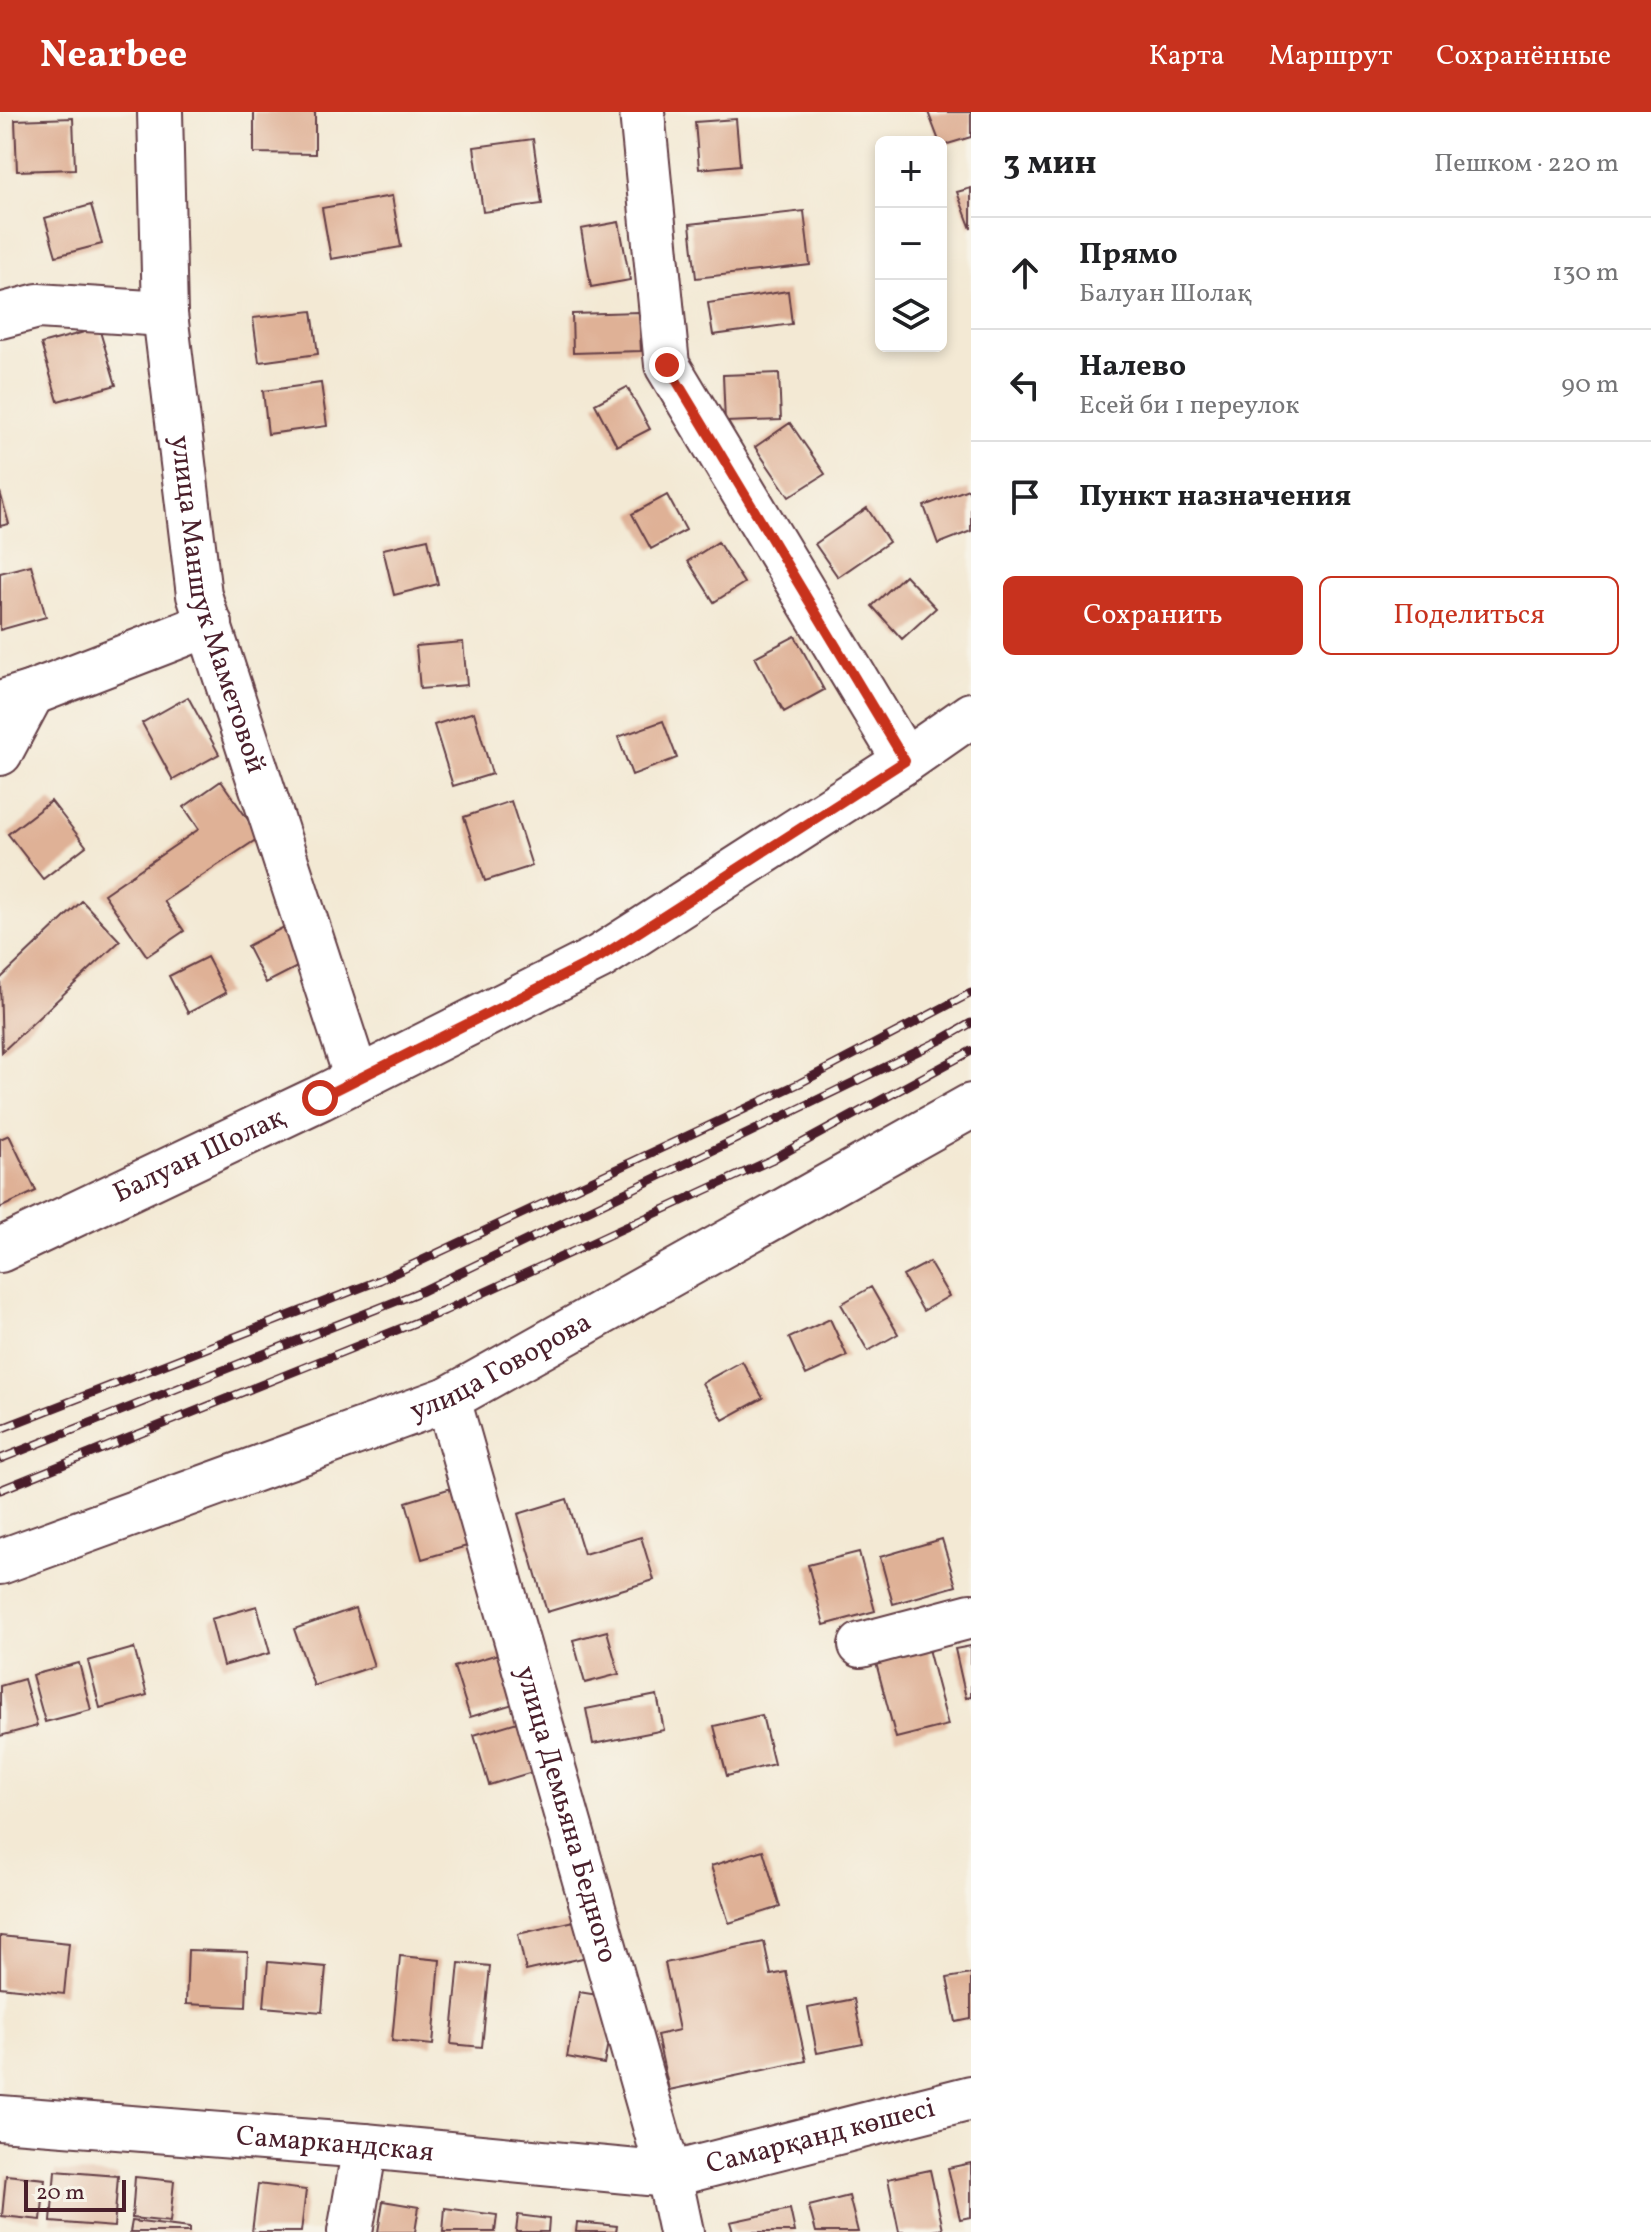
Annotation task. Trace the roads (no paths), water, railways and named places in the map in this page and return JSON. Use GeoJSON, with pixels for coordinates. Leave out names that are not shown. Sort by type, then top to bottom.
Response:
{"type":"FeatureCollection","features":[{"type":"Feature","properties":{"kind":"street","name":"улица Маншук Маметовой"},"geometry":{"type":"LineString","coordinates":[[160,112],[165,314],[199,595],[357,1079]]}},
{"type":"Feature","properties":{"kind":"street"},"geometry":{"type":"LineString","coordinates":[[642,112],[667,365],[905,761]]}},
{"type":"Feature","properties":{"kind":"street"},"geometry":{"type":"LineString","coordinates":[[0,316],[38,306],[165,314]]}},
{"type":"Feature","properties":{"kind":"street"},"geometry":{"type":"LineString","coordinates":[[0,753],[16,698],[210,624]]}},
{"type":"Feature","properties":{"kind":"street","name":"Балуан Шолақ"},"geometry":{"type":"LineString","coordinates":[[0,1250],[357,1079],[600,957],[905,761],[971,715]]}},
{"type":"Feature","properties":{"kind":"street","name":"улица Говорова"},"geometry":{"type":"LineString","coordinates":[[0,1562],[448,1399],[971,1106]]}},
{"type":"Feature","properties":{"kind":"street","name":"улица Демьяна Бедного"},"geometry":{"type":"LineString","coordinates":[[448,1399],[669,2175],[681,2232]]}},
{"type":"Feature","properties":{"kind":"street"},"geometry":{"type":"LineString","coordinates":[[861,1645],[971,1616]]}},
{"type":"Feature","properties":{"kind":"street","name":"Самарқанд көшесі"},"geometry":{"type":"LineString","coordinates":[[669,2175],[971,2098]]}},
{"type":"Feature","properties":{"kind":"street","name":"Самаркандская"},"geometry":{"type":"LineString","coordinates":[[0,2118],[365,2146],[669,2175]]}},
{"type":"Feature","properties":{"kind":"street"},"geometry":{"type":"LineString","coordinates":[[350,2232],[365,2146]]}},
{"type":"Feature","properties":{"kind":"railway"},"geometry":{"type":"LineString","coordinates":[[0,1429],[380,1280],[800,1083],[971,993]]}},
{"type":"Feature","properties":{"kind":"railway"},"geometry":{"type":"LineString","coordinates":[[0,1459],[422,1291],[971,1023]]}},
{"type":"Feature","properties":{"kind":"railway"},"geometry":{"type":"LineString","coordinates":[[0,1490],[444,1311],[771,1160],[971,1051]]}}]}
